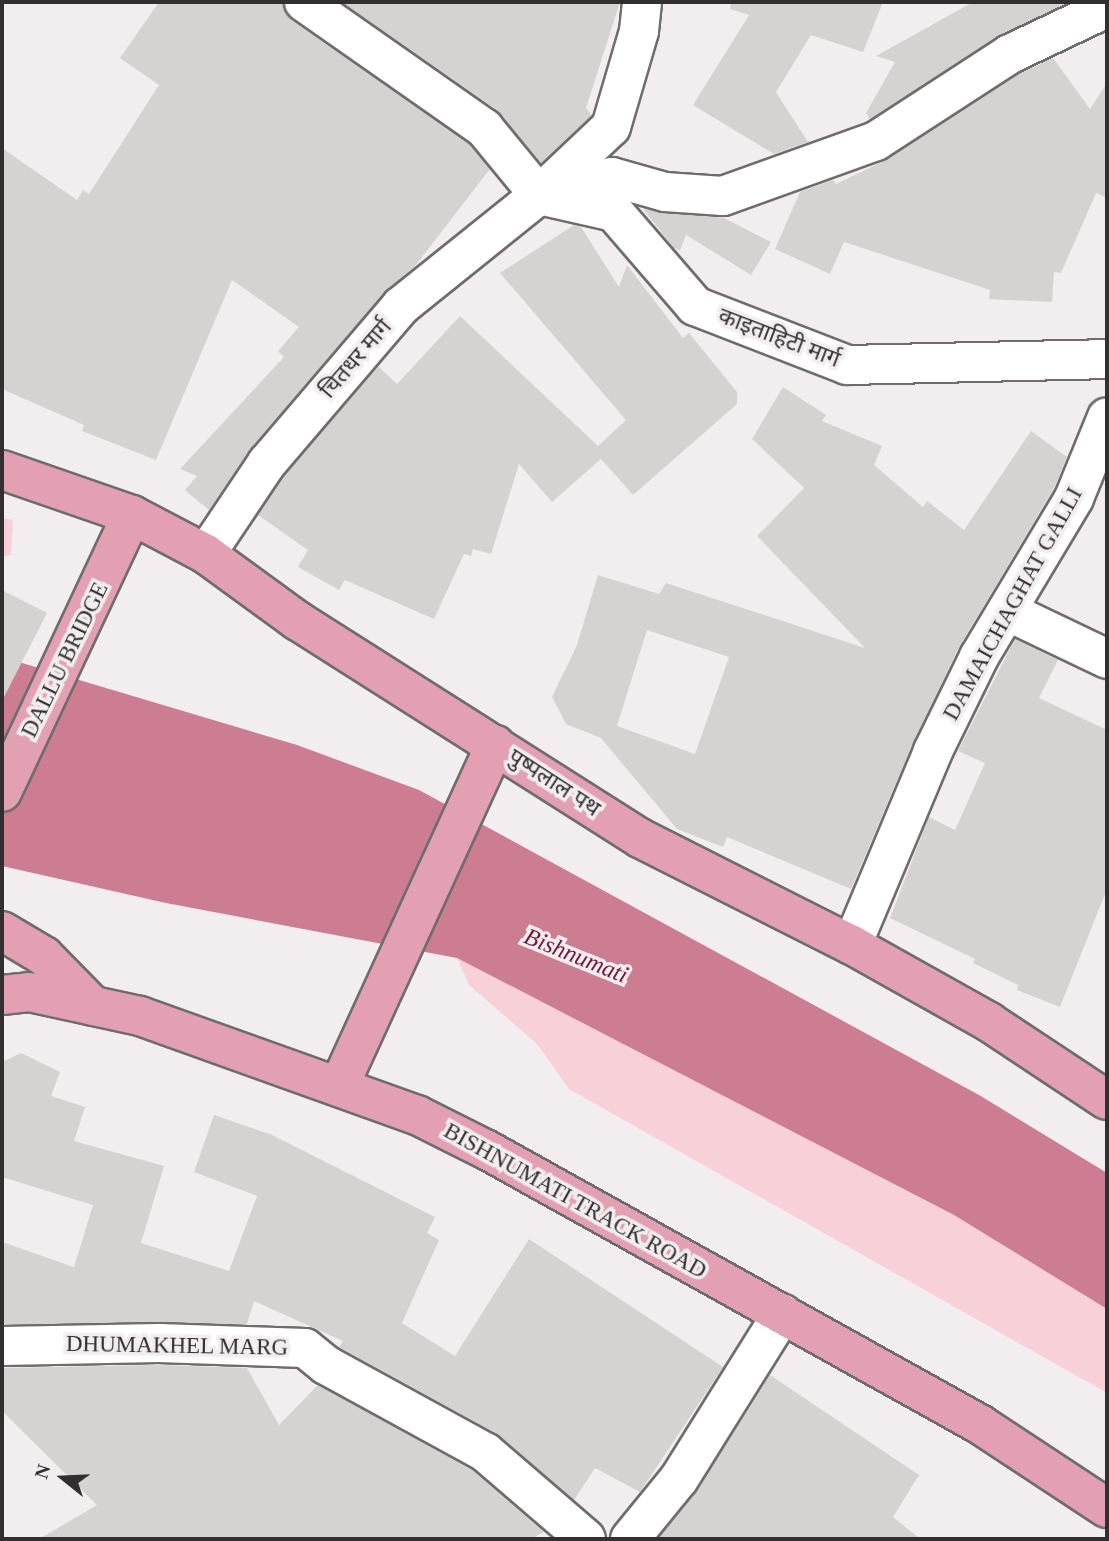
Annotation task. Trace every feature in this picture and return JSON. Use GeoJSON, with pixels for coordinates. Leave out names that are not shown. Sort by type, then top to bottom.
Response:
{"type":"FeatureCollection","features":[{"type":"Feature","properties":{"kind":"main road","name":"पुष्पलाल पथ"},"geometry":{"type":"LineString","coordinates":[[2,470],[132,516],[206,554],[489,759],[852,945],[989,1022],[1107,1100]]}},
{"type":"Feature","properties":{"kind":"main road","name":"DALLU BRIDGE"},"geometry":{"type":"LineString","coordinates":[[2,792],[132,516]]}},
{"type":"Feature","properties":{"kind":"main road"},"geometry":{"type":"LineString","coordinates":[[340,1084],[489,759]]}},
{"type":"Feature","properties":{"kind":"main road"},"geometry":{"type":"LineString","coordinates":[[2,931],[44,956],[93,1006]]}},
{"type":"Feature","properties":{"kind":"main road","name":"BISHNUMATI TRACK ROAD"},"geometry":{"type":"LineString","coordinates":[[2,995],[29,992],[140,1016],[340,1084],[487,1150],[981,1425],[1107,1508]]}},
{"type":"Feature","properties":{"kind":"street"},"geometry":{"type":"LineString","coordinates":[[304,2],[484,128],[539,195],[611,177],[665,192],[723,196],[876,141],[1010,54],[1107,8]]}},
{"type":"Feature","properties":{"kind":"street","name":"चितधर मार्ग"},"geometry":{"type":"LineString","coordinates":[[206,554],[267,463],[401,306],[539,195],[611,127],[639,31],[642,2]]}},
{"type":"Feature","properties":{"kind":"street","name":"काइताहिटी मार्ग"},"geometry":{"type":"LineString","coordinates":[[539,195],[614,212],[695,306],[847,365],[1107,359]]}},
{"type":"Feature","properties":{"kind":"street","name":"DAMAICHAGHAT GALLI"},"geometry":{"type":"LineString","coordinates":[[852,945],[933,751],[1007,611],[1095,487],[1107,417]]}},
{"type":"Feature","properties":{"kind":"street"},"geometry":{"type":"LineString","coordinates":[[1007,611],[1107,659]]}},
{"type":"Feature","properties":{"kind":"street"},"geometry":{"type":"LineString","coordinates":[[630,1539],[680,1479],[782,1314]]}},
{"type":"Feature","properties":{"kind":"street","name":"DHUMAKHEL MARG"},"geometry":{"type":"LineString","coordinates":[[2,1346],[159,1343],[305,1348],[326,1365],[485,1452],[586,1539]]}},
{"type":"Feature","properties":{"kind":"shaded area"},"geometry":{"type":"Polygon","coordinates":[[[2,518],[13,520],[11,555],[2,557],[2,518]]]}},
{"type":"Feature","properties":{"kind":"shaded area"},"geometry":{"type":"Polygon","coordinates":[[[457,958],[954,1215],[1107,1309],[1107,1393],[569,1089],[537,1044],[469,985],[457,958]]]}},
{"type":"Feature","properties":{"kind":"water","name":"Bishnumati"},"geometry":{"type":"Polygon","coordinates":[[[2,657],[297,745],[419,790],[979,1095],[1107,1173],[1107,1309],[954,1215],[457,958],[166,903],[2,866],[2,657]]]}},
{"type":"Feature","properties":{"kind":"building"},"geometry":{"type":"Polygon","coordinates":[[[159,2],[282,2],[291,20],[469,144],[490,169],[415,266],[385,292],[250,449],[209,510],[185,490],[197,476],[180,469],[284,357],[278,351],[299,327],[232,280],[156,460],[82,431],[84,425],[2,389],[2,148],[77,200],[83,190],[89,194],[159,85],[120,58],[159,2]]]}},
{"type":"Feature","properties":{"kind":"building"},"geometry":{"type":"Polygon","coordinates":[[[342,2],[620,2],[586,108],[592,115],[541,163],[497,110],[342,2]]]}},
{"type":"Feature","properties":{"kind":"building"},"geometry":{"type":"Polygon","coordinates":[[[731,2],[883,2],[863,52],[811,35],[776,92],[808,142],[774,154],[693,105],[749,15],[730,9],[731,2]]]}},
{"type":"Feature","properties":{"kind":"building"},"geometry":{"type":"Polygon","coordinates":[[[973,2],[1069,2],[998,36],[870,119],[866,113],[895,62],[876,56],[973,2]]]}},
{"type":"Feature","properties":{"kind":"building"},"geometry":{"type":"Polygon","coordinates":[[[1053,58],[1090,109],[1107,83],[1107,198],[1096,193],[1061,273],[1054,272],[1052,302],[989,299],[990,290],[844,242],[830,274],[775,249],[800,192],[833,180],[836,184],[888,159],[1021,73],[1053,58]]]}},
{"type":"Feature","properties":{"kind":"building"},"geometry":{"type":"Polygon","coordinates":[[[643,209],[724,218],[771,242],[751,275],[686,235],[680,250],[674,248],[643,209]]]}},
{"type":"Feature","properties":{"kind":"building"},"geometry":{"type":"Polygon","coordinates":[[[574,225],[581,227],[619,287],[627,265],[683,338],[689,333],[737,392],[737,404],[633,495],[601,459],[552,502],[519,464],[491,554],[473,549],[471,556],[464,554],[434,619],[345,580],[339,590],[298,567],[308,550],[258,515],[284,476],[375,370],[379,367],[397,384],[460,316],[598,446],[626,420],[500,273],[574,225]]]}},
{"type":"Feature","properties":{"kind":"building"},"geometry":{"type":"Polygon","coordinates":[[[783,387],[826,415],[822,421],[882,446],[874,465],[923,507],[927,501],[964,530],[1031,431],[1067,457],[1054,488],[959,647],[913,743],[851,889],[727,837],[723,847],[677,829],[601,738],[566,724],[552,697],[577,645],[598,575],[659,594],[666,583],[865,648],[757,536],[804,488],[752,439],[783,387]],[[647,630],[617,726],[695,754],[729,657],[647,630]]]}},
{"type":"Feature","properties":{"kind":"building"},"geometry":{"type":"Polygon","coordinates":[[[2,590],[47,613],[2,701],[2,590]]]}},
{"type":"Feature","properties":{"kind":"building"},"geometry":{"type":"Polygon","coordinates":[[[1015,639],[1058,660],[1039,698],[1107,730],[1107,889],[1060,1007],[1017,990],[1018,985],[973,963],[975,959],[890,918],[929,817],[955,830],[985,763],[958,751],[1015,639]]]}},
{"type":"Feature","properties":{"kind":"building"},"geometry":{"type":"Polygon","coordinates":[[[21,1053],[60,1072],[51,1096],[85,1107],[74,1141],[164,1166],[141,1243],[229,1271],[257,1196],[194,1172],[214,1115],[272,1135],[435,1217],[427,1233],[439,1240],[402,1323],[455,1356],[529,1239],[723,1367],[640,1492],[595,1468],[574,1500],[496,1433],[339,1347],[343,1341],[254,1301],[247,1324],[2,1324],[2,1242],[74,1267],[93,1205],[2,1177],[2,1062],[21,1053]]]}},
{"type":"Feature","properties":{"kind":"building"},"geometry":{"type":"Polygon","coordinates":[[[159,1365],[247,1368],[279,1425],[318,1385],[472,1470],[544,1532],[531,1539],[39,1539],[97,1505],[2,1411],[2,1368],[159,1365]]]}},
{"type":"Feature","properties":{"kind":"building"},"geometry":{"type":"Polygon","coordinates":[[[770,1375],[919,1475],[893,1517],[920,1539],[658,1539],[697,1491],[770,1375]]]}}]}
